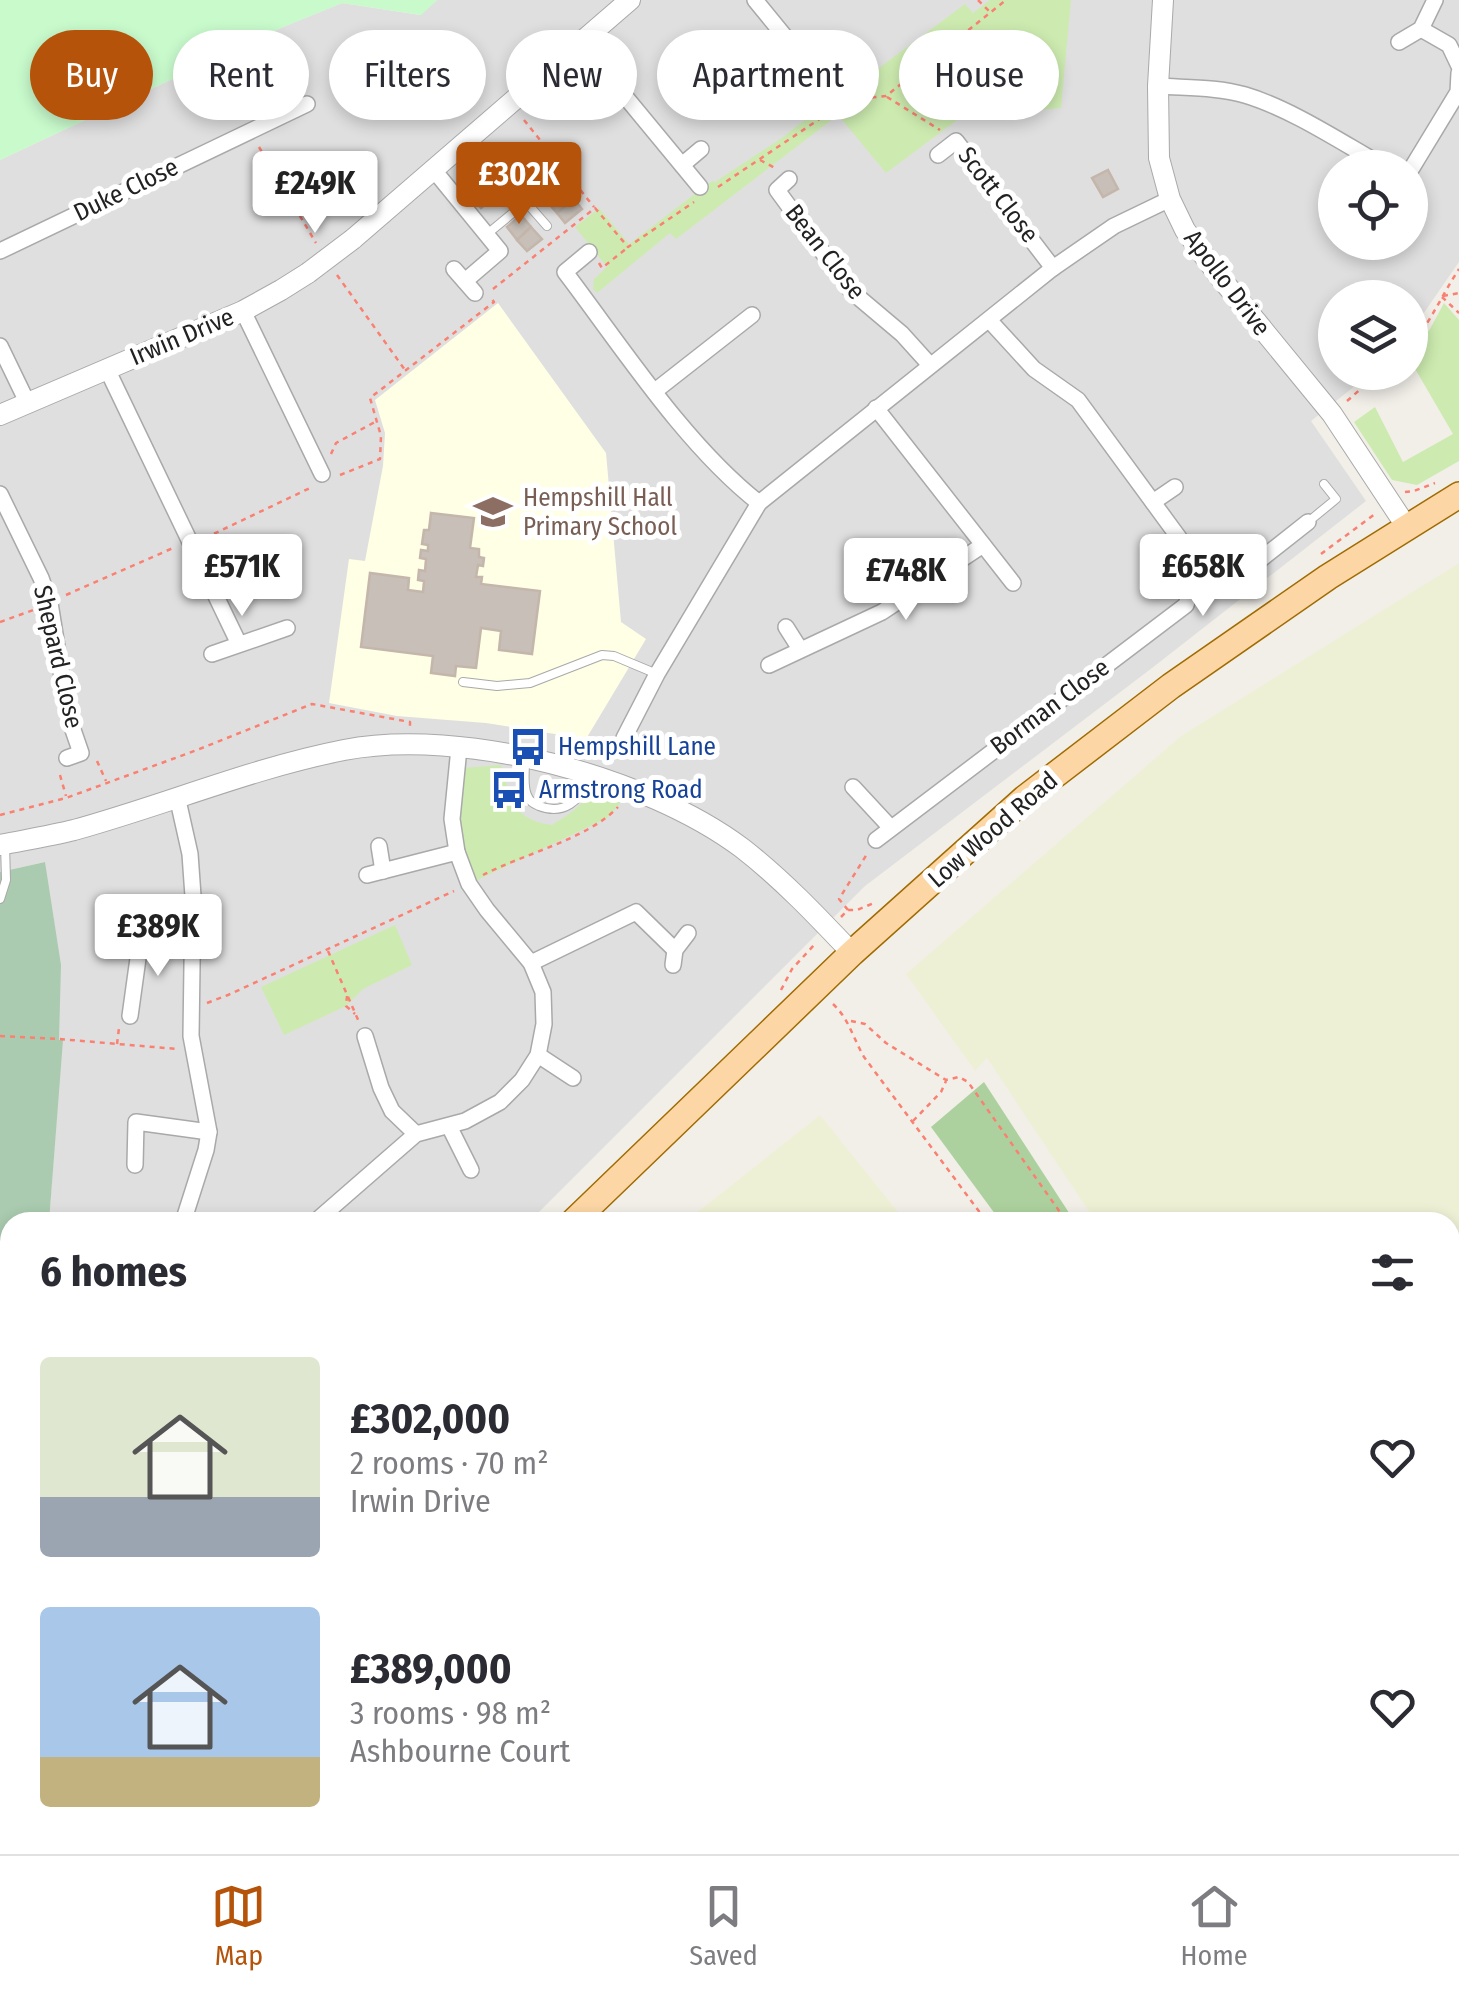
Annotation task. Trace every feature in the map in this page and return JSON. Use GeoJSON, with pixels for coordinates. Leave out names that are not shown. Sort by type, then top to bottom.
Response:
{"type":"FeatureCollection","features":[{"type":"Feature","properties":{"kind":"main road","name":"Low Wood Road"},"geometry":{"type":"LineString","coordinates":[[583,1212],[852,953],[1025,798],[1171,686],[1328,576],[1459,495]]}},
{"type":"Feature","properties":{"kind":"street"},"geometry":{"type":"LineString","coordinates":[[596,30],[630,0]]}},
{"type":"Feature","properties":{"kind":"street"},"geometry":{"type":"LineString","coordinates":[[755,0],[780,30]]}},
{"type":"Feature","properties":{"kind":"street","name":"Apollo Drive"},"geometry":{"type":"LineString","coordinates":[[1163,0],[1158,158],[1170,200],[1185,230],[1219,276],[1332,414],[1406,526]]}},
{"type":"Feature","properties":{"kind":"street"},"geometry":{"type":"LineString","coordinates":[[1399,42],[1421,29],[1435,0]]}},
{"type":"Feature","properties":{"kind":"street"},"geometry":{"type":"LineString","coordinates":[[1421,29],[1449,45],[1459,74],[1458,92],[1423,150]]}},
{"type":"Feature","properties":{"kind":"street"},"geometry":{"type":"LineString","coordinates":[[1158,86],[1244,94],[1354,150]]}},
{"type":"Feature","properties":{"kind":"street"},"geometry":{"type":"LineString","coordinates":[[464,281],[500,251],[433,169],[506,106]]}},
{"type":"Feature","properties":{"kind":"street"},"geometry":{"type":"LineString","coordinates":[[637,111],[700,187]]}},
{"type":"Feature","properties":{"kind":"street","name":"Duke Close"},"geometry":{"type":"LineString","coordinates":[[0,250],[271,120]]}},
{"type":"Feature","properties":{"kind":"street","name":"Scott Close"},"geometry":{"type":"LineString","coordinates":[[938,155],[956,141],[1054,268]]}},
{"type":"Feature","properties":{"kind":"street"},"geometry":{"type":"LineString","coordinates":[[682,165],[700,149]]}},
{"type":"Feature","properties":{"kind":"street","name":"Irwin Drive"},"geometry":{"type":"LineString","coordinates":[[0,415],[243,311],[282,290],[353,239],[433,169]]}},
{"type":"Feature","properties":{"kind":"street","name":"Bean Close"},"geometry":{"type":"LineString","coordinates":[[790,179],[776,190],[851,291],[902,334],[930,365]]}},
{"type":"Feature","properties":{"kind":"street"},"geometry":{"type":"LineString","coordinates":[[624,738],[657,674],[759,503],[1054,268],[1114,226],[1170,200]]}},
{"type":"Feature","properties":{"kind":"street"},"geometry":{"type":"LineString","coordinates":[[590,252],[564,272],[655,391],[730,480],[759,503]]}},
{"type":"Feature","properties":{"kind":"street"},"geometry":{"type":"LineString","coordinates":[[243,311],[323,468]]}},
{"type":"Feature","properties":{"kind":"street"},"geometry":{"type":"LineString","coordinates":[[655,391],[752,314]]}},
{"type":"Feature","properties":{"kind":"street"},"geometry":{"type":"LineString","coordinates":[[990,320],[1034,368],[1078,400],[1185,546],[1196,576],[1232,582],[1308,522]]}},
{"type":"Feature","properties":{"kind":"street"},"geometry":{"type":"LineString","coordinates":[[0,346],[28,404]]}},
{"type":"Feature","properties":{"kind":"street"},"geometry":{"type":"LineString","coordinates":[[108,369],[238,644]]}},
{"type":"Feature","properties":{"kind":"street"},"geometry":{"type":"LineString","coordinates":[[876,408],[1012,583]]}},
{"type":"Feature","properties":{"kind":"street"},"geometry":{"type":"LineString","coordinates":[[1153,502],[1175,487]]}},
{"type":"Feature","properties":{"kind":"street","name":"Shepard Close"},"geometry":{"type":"LineString","coordinates":[[0,494],[42,578],[50,603],[74,756]]}},
{"type":"Feature","properties":{"kind":"street"},"geometry":{"type":"LineString","coordinates":[[769,665],[882,612],[982,544]]}},
{"type":"Feature","properties":{"kind":"street","name":"Borman Close"},"geometry":{"type":"LineString","coordinates":[[876,840],[1186,605],[1196,576]]}},
{"type":"Feature","properties":{"kind":"street"},"geometry":{"type":"LineString","coordinates":[[786,627],[800,649]]}},
{"type":"Feature","properties":{"kind":"street"},"geometry":{"type":"LineString","coordinates":[[212,654],[287,628]]}},
{"type":"Feature","properties":{"kind":"street"},"geometry":{"type":"LineString","coordinates":[[3,845],[74,830],[239,776],[347,749],[410,744],[459,748],[525,757],[594,776],[691,816],[739,846],[780,879],[852,953]]}},
{"type":"Feature","properties":{"kind":"street"},"geometry":{"type":"LineString","coordinates":[[326,1212],[416,1134],[465,1121],[500,1102],[522,1080],[538,1055],[544,1024],[542,992],[531,963],[486,910],[469,884],[456,852],[452,819],[459,748]]}},
{"type":"Feature","properties":{"kind":"street"},"geometry":{"type":"LineString","coordinates":[[853,787],[891,828]]}},
{"type":"Feature","properties":{"kind":"street"},"geometry":{"type":"LineString","coordinates":[[177,796],[190,854],[191,1009],[208,1132],[186,1212]]}},
{"type":"Feature","properties":{"kind":"street"},"geometry":{"type":"LineString","coordinates":[[379,846],[375,872],[456,852]]}},
{"type":"Feature","properties":{"kind":"street"},"geometry":{"type":"LineString","coordinates":[[531,963],[636,912],[674,957],[688,933]]}},
{"type":"Feature","properties":{"kind":"street"},"geometry":{"type":"LineString","coordinates":[[130,1016],[140,944],[192,951]]}},
{"type":"Feature","properties":{"kind":"street"},"geometry":{"type":"LineString","coordinates":[[365,1036],[392,1110],[416,1134]]}},
{"type":"Feature","properties":{"kind":"street"},"geometry":{"type":"LineString","coordinates":[[538,1055],[573,1078]]}},
{"type":"Feature","properties":{"kind":"street"},"geometry":{"type":"LineString","coordinates":[[135,1165],[136,1122],[208,1132]]}},
{"type":"Feature","properties":{"kind":"street"},"geometry":{"type":"LineString","coordinates":[[449,1126],[472,1170]]}},
{"type":"Feature","properties":{"kind":"lane"},"geometry":{"type":"LineString","coordinates":[[486,235],[526,202],[548,226]]}},
{"type":"Feature","properties":{"kind":"lane"},"geometry":{"type":"LineString","coordinates":[[1308,522],[1336,499],[1324,484]]}},
{"type":"Feature","properties":{"kind":"lane"},"geometry":{"type":"LineString","coordinates":[[463,682],[498,686],[530,683],[602,654],[657,674]]}},
{"type":"Feature","properties":{"kind":"lane"},"geometry":{"type":"LineString","coordinates":[[525,757],[527,796],[532,803],[555,810],[566,808],[584,792],[594,776]]}},
{"type":"Feature","properties":{"kind":"lane"},"geometry":{"type":"LineString","coordinates":[[0,899],[6,880],[3,845]]}},
{"type":"Feature","properties":{"kind":"path"},"geometry":{"type":"LineString","coordinates":[[978,0],[990,12]]}},
{"type":"Feature","properties":{"kind":"path"},"geometry":{"type":"LineString","coordinates":[[524,120],[628,247],[848,100],[886,96],[1006,0]]}},
{"type":"Feature","properties":{"kind":"path"},"geometry":{"type":"LineString","coordinates":[[886,96],[956,141]]}},
{"type":"Feature","properties":{"kind":"path"},"geometry":{"type":"LineString","coordinates":[[249,130],[311,237]]}},
{"type":"Feature","properties":{"kind":"path"},"geometry":{"type":"LineString","coordinates":[[0,622],[203,538],[323,468],[380,458],[381,436],[370,398],[494,302],[488,293],[596,208]]}},
{"type":"Feature","properties":{"kind":"path"},"geometry":{"type":"LineString","coordinates":[[1428,326],[1459,269]]}},
{"type":"Feature","properties":{"kind":"path"},"geometry":{"type":"LineString","coordinates":[[337,276],[406,371]]}},
{"type":"Feature","properties":{"kind":"path"},"geometry":{"type":"LineString","coordinates":[[1441,296],[1459,293]]}},
{"type":"Feature","properties":{"kind":"path"},"geometry":{"type":"LineString","coordinates":[[1441,296],[1459,313]]}},
{"type":"Feature","properties":{"kind":"path"},"geometry":{"type":"LineString","coordinates":[[1332,414],[1359,390]]}},
{"type":"Feature","properties":{"kind":"path"},"geometry":{"type":"LineString","coordinates":[[323,468],[336,443],[377,421]]}},
{"type":"Feature","properties":{"kind":"path"},"geometry":{"type":"LineString","coordinates":[[0,815],[66,798],[312,704],[410,722],[410,744]]}},
{"type":"Feature","properties":{"kind":"path"},"geometry":{"type":"LineString","coordinates":[[66,798],[58,771],[74,756],[94,756],[107,783]]}},
{"type":"Feature","properties":{"kind":"path"},"geometry":{"type":"LineString","coordinates":[[191,1009],[228,996],[608,818],[628,788]]}},
{"type":"Feature","properties":{"kind":"path"},"geometry":{"type":"LineString","coordinates":[[848,910],[839,900],[876,840]]}},
{"type":"Feature","properties":{"kind":"path"},"geometry":{"type":"LineString","coordinates":[[777,995],[792,969],[829,928]]}},
{"type":"Feature","properties":{"kind":"path"},"geometry":{"type":"LineString","coordinates":[[328,950],[365,1036]]}},
{"type":"Feature","properties":{"kind":"path"},"geometry":{"type":"LineString","coordinates":[[831,1002],[848,1021],[864,1057],[980,1212]]}},
{"type":"Feature","properties":{"kind":"path"},"geometry":{"type":"LineString","coordinates":[[848,1021],[865,1024],[886,1043],[946,1080],[960,1077],[968,1082],[1060,1212]]}},
{"type":"Feature","properties":{"kind":"path"},"geometry":{"type":"LineString","coordinates":[[0,1036],[194,1051]]}},
{"type":"Feature","properties":{"kind":"path"},"geometry":{"type":"LineString","coordinates":[[912,1122],[941,1092],[946,1080]]}},
{"type":"Feature","properties":{"kind":"shaded area"},"geometry":{"type":"Polygon","coordinates":[[[437,0],[1459,0],[1459,262],[1428,307],[1428,280],[1318,280],[1318,390],[1350,390],[1311,421],[1366,501],[865,886],[539,1212],[50,1212],[62,1041],[45,862],[0,872],[0,160],[85,120],[153,120],[153,88],[173,79],[173,120],[309,120],[309,30],[277,30],[342,3],[420,15],[437,0]]]}},
{"type":"Feature","properties":{"kind":"shaded area","name":"Hempshill Hall Primary School"},"geometry":{"type":"Polygon","coordinates":[[[498,303],[606,453],[621,622],[646,639],[586,739],[486,723],[397,716],[329,703],[349,559],[365,561],[383,466],[385,433],[375,400],[498,303]]]}},
{"type":"Feature","properties":{"kind":"shaded area"},"geometry":{"type":"Polygon","coordinates":[[[1459,563],[1459,1212],[1089,1212],[987,1058],[975,1071],[906,974],[1181,736],[1459,563]]]}},
{"type":"Feature","properties":{"kind":"shaded area"},"geometry":{"type":"Polygon","coordinates":[[[45,862],[61,965],[59,1040],[63,1040],[50,1212],[0,1212],[0,872],[45,862]]]}},
{"type":"Feature","properties":{"kind":"shaded area"},"geometry":{"type":"Polygon","coordinates":[[[820,1115],[898,1212],[698,1212],[820,1115]]]}},
{"type":"Feature","properties":{"kind":"green space"},"geometry":{"type":"Polygon","coordinates":[[[0,0],[437,0],[421,15],[342,3],[277,30],[173,30],[173,79],[153,88],[153,30],[30,30],[30,120],[85,120],[0,160],[0,0]]]}},
{"type":"Feature","properties":{"kind":"green space"},"geometry":{"type":"Polygon","coordinates":[[[990,0],[1071,0],[1061,108],[1059,30],[930,30],[965,4],[973,13],[990,0]]]}},
{"type":"Feature","properties":{"kind":"green space"},"geometry":{"type":"Polygon","coordinates":[[[899,53],[899,120],[957,120],[886,173],[842,120],[879,120],[879,68],[899,53]]]}},
{"type":"Feature","properties":{"kind":"green space"},"geometry":{"type":"Polygon","coordinates":[[[805,120],[831,120],[676,239],[670,233],[597,293],[593,289],[594,279],[607,267],[575,227],[599,208],[629,244],[712,181],[805,120]]]}},
{"type":"Feature","properties":{"kind":"green space"},"geometry":{"type":"Polygon","coordinates":[[[1444,303],[1459,320],[1459,461],[1417,485],[1392,480],[1354,422],[1375,407],[1403,462],[1453,434],[1427,390],[1430,329],[1444,303]]]}},
{"type":"Feature","properties":{"kind":"green space"},"geometry":{"type":"Polygon","coordinates":[[[501,765],[515,806],[528,818],[552,825],[578,807],[596,781],[628,788],[607,818],[469,884],[457,852],[462,768],[501,765]]]}},
{"type":"Feature","properties":{"kind":"green space"},"geometry":{"type":"Polygon","coordinates":[[[395,925],[412,965],[363,989],[346,1006],[284,1035],[261,987],[395,925]]]}},
{"type":"Feature","properties":{"kind":"green space"},"geometry":{"type":"Polygon","coordinates":[[[984,1082],[1068,1212],[994,1212],[931,1127],[984,1082]]]}},
{"type":"Feature","properties":{"kind":"building"},"geometry":{"type":"Polygon","coordinates":[[[1108,170],[1118,189],[1103,197],[1092,178],[1108,170]]]}},
{"type":"Feature","properties":{"kind":"building"},"geometry":{"type":"Polygon","coordinates":[[[471,178],[491,200],[481,208],[462,186],[471,178]]]}},
{"type":"Feature","properties":{"kind":"building"},"geometry":{"type":"Polygon","coordinates":[[[559,180],[567,190],[549,204],[542,194],[559,180]]]}},
{"type":"Feature","properties":{"kind":"building"},"geometry":{"type":"Polygon","coordinates":[[[567,190],[574,199],[557,213],[549,204],[567,190]]]}},
{"type":"Feature","properties":{"kind":"building"},"geometry":{"type":"Polygon","coordinates":[[[574,199],[582,209],[565,223],[557,213],[574,199]]]}},
{"type":"Feature","properties":{"kind":"building"},"geometry":{"type":"Polygon","coordinates":[[[521,215],[531,227],[517,240],[507,227],[521,215]]]}},
{"type":"Feature","properties":{"kind":"building"},"geometry":{"type":"Polygon","coordinates":[[[531,227],[542,239],[527,251],[517,240],[531,227]]]}},
{"type":"Feature","properties":{"kind":"building"},"geometry":{"type":"Polygon","coordinates":[[[431,513],[474,518],[470,548],[479,549],[479,557],[484,558],[476,577],[482,577],[481,584],[540,591],[532,654],[499,650],[501,631],[481,628],[476,668],[456,666],[455,676],[431,673],[433,656],[361,647],[370,573],[409,578],[408,590],[423,592],[424,581],[418,580],[419,570],[425,571],[426,559],[420,558],[421,550],[428,551],[428,545],[422,544],[431,513]]]}},
{"type":"Feature","properties":{"kind":"place","name":"Hempshill Hall Primary School"},"geometry":{"type":"Point","coordinates":[493,512]}},
{"type":"Feature","properties":{"kind":"place","name":"Hempshill Lane"},"geometry":{"type":"Point","coordinates":[528,747]}},
{"type":"Feature","properties":{"kind":"place","name":"Armstrong Road"},"geometry":{"type":"Point","coordinates":[509,790]}}]}
